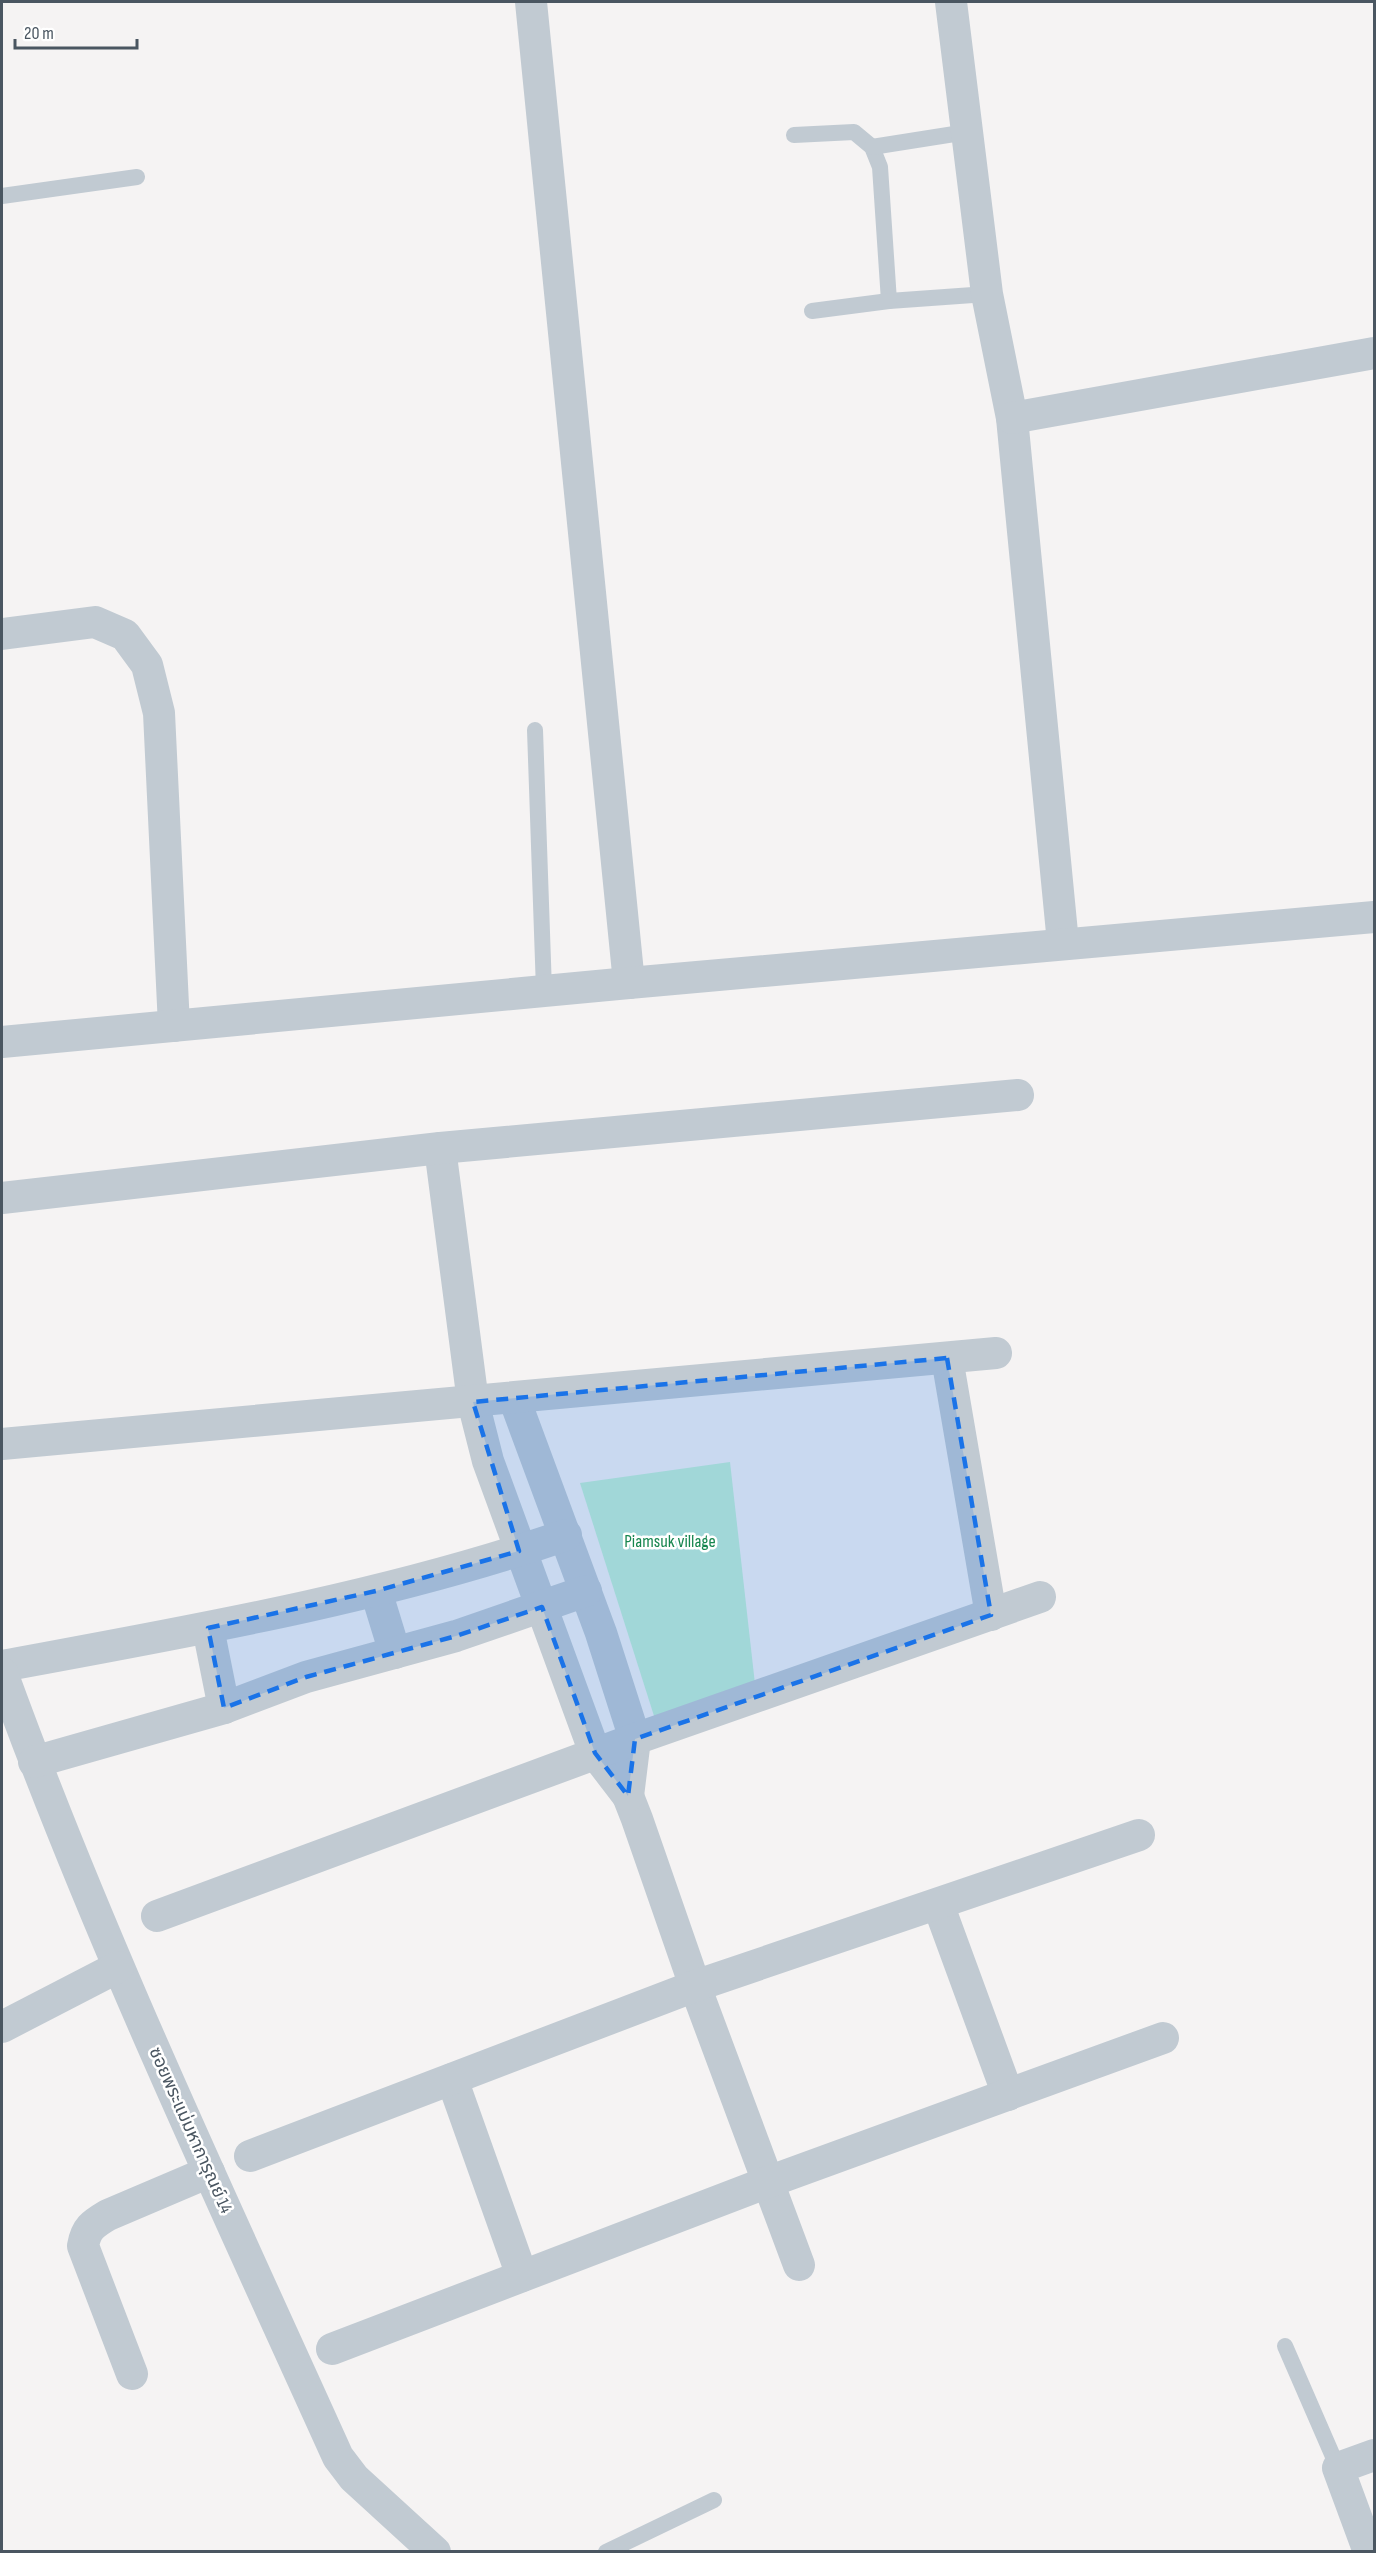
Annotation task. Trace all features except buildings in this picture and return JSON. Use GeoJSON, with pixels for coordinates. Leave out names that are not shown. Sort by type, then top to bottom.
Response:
{"type":"FeatureCollection","features":[{"type":"Feature","properties":{"kind":"street"},"geometry":{"type":"LineString","coordinates":[[531,2],[629,983]]}},
{"type":"Feature","properties":{"kind":"street"},"geometry":{"type":"LineString","coordinates":[[951,2],[987,294],[1012,418],[1063,943]]}},
{"type":"Feature","properties":{"kind":"street"},"geometry":{"type":"LineString","coordinates":[[1012,418],[1374,352]]}},
{"type":"Feature","properties":{"kind":"street"},"geometry":{"type":"LineString","coordinates":[[2,634],[95,622],[125,634],[147,665],[159,713],[174,1026]]}},
{"type":"Feature","properties":{"kind":"street"},"geometry":{"type":"LineString","coordinates":[[2,1042],[544,990],[1374,917]]}},
{"type":"Feature","properties":{"kind":"street"},"geometry":{"type":"LineString","coordinates":[[2,1198],[440,1148],[1018,1095]]}},
{"type":"Feature","properties":{"kind":"street"},"geometry":{"type":"LineString","coordinates":[[440,1148],[473,1402],[488,1461],[519,1551],[542,1607],[595,1753],[628,1796],[695,1986],[799,2265]]}},
{"type":"Feature","properties":{"kind":"street"},"geometry":{"type":"LineString","coordinates":[[2,1444],[996,1353]]}},
{"type":"Feature","properties":{"kind":"street"},"geometry":{"type":"LineString","coordinates":[[947,1358],[991,1615]]}},
{"type":"Feature","properties":{"kind":"street"},"geometry":{"type":"LineString","coordinates":[[514,1398],[586,1591],[634,1739],[628,1796]]}},
{"type":"Feature","properties":{"kind":"street"},"geometry":{"type":"LineString","coordinates":[[2,1666],[208,1628],[376,1590],[519,1551],[566,1535]]}},
{"type":"Feature","properties":{"kind":"street"},"geometry":{"type":"LineString","coordinates":[[376,1590],[395,1653]]}},
{"type":"Feature","properties":{"kind":"street"},"geometry":{"type":"LineString","coordinates":[[34,1762],[224,1708],[306,1677],[456,1636],[586,1591]]}},
{"type":"Feature","properties":{"kind":"street"},"geometry":{"type":"LineString","coordinates":[[157,1916],[595,1753],[1040,1598]]}},
{"type":"Feature","properties":{"kind":"street"},"geometry":{"type":"LineString","coordinates":[[208,1628],[224,1708]]}},
{"type":"Feature","properties":{"kind":"street","name":"ซอยพระแม่มหาการุณย์ 14"},"geometry":{"type":"LineString","coordinates":[[2,1673],[34,1762],[118,1967],[338,2457],[354,2478],[435,2552]]}},
{"type":"Feature","properties":{"kind":"street"},"geometry":{"type":"LineString","coordinates":[[250,2156],[695,1986],[1139,1835]]}},
{"type":"Feature","properties":{"kind":"street"},"geometry":{"type":"LineString","coordinates":[[938,1904],[1008,2095]]}},
{"type":"Feature","properties":{"kind":"street"},"geometry":{"type":"LineString","coordinates":[[2,2027],[118,1967]]}},
{"type":"Feature","properties":{"kind":"street"},"geometry":{"type":"LineString","coordinates":[[332,2349],[768,2182],[1163,2038]]}},
{"type":"Feature","properties":{"kind":"street"},"geometry":{"type":"LineString","coordinates":[[452,2079],[522,2276]]}},
{"type":"Feature","properties":{"kind":"street"},"geometry":{"type":"LineString","coordinates":[[132,2374],[83,2246],[85,2232],[93,2223],[108,2215],[209,2172]]}},
{"type":"Feature","properties":{"kind":"street"},"geometry":{"type":"LineString","coordinates":[[1369,2552],[1338,2468],[1374,2455]]}},
{"type":"Feature","properties":{"kind":"lane"},"geometry":{"type":"LineString","coordinates":[[794,135],[854,132],[872,147],[879,167],[889,301]]}},
{"type":"Feature","properties":{"kind":"lane"},"geometry":{"type":"LineString","coordinates":[[872,147],[967,132]]}},
{"type":"Feature","properties":{"kind":"lane"},"geometry":{"type":"LineString","coordinates":[[2,196],[137,177]]}},
{"type":"Feature","properties":{"kind":"lane"},"geometry":{"type":"LineString","coordinates":[[812,311],[889,301],[987,294]]}},
{"type":"Feature","properties":{"kind":"lane"},"geometry":{"type":"LineString","coordinates":[[535,730],[544,990]]}},
{"type":"Feature","properties":{"kind":"lane"},"geometry":{"type":"LineString","coordinates":[[1285,2346],[1338,2468]]}},
{"type":"Feature","properties":{"kind":"lane"},"geometry":{"type":"LineString","coordinates":[[606,2552],[714,2500]]}},
{"type":"Feature","properties":{"kind":"highlighted area"},"geometry":{"type":"Polygon","coordinates":[[[947,1358],[991,1615],[635,1739],[628,1796],[595,1753],[542,1607],[456,1636],[306,1677],[224,1708],[208,1628],[376,1591],[519,1551],[473,1402],[947,1358]]]}},
{"type":"Feature","properties":{"kind":"green space","name":"Piamsuk village"},"geometry":{"type":"Polygon","coordinates":[[[730,1462],[755,1684],[655,1719],[580,1483],[730,1462]]]}}]}
